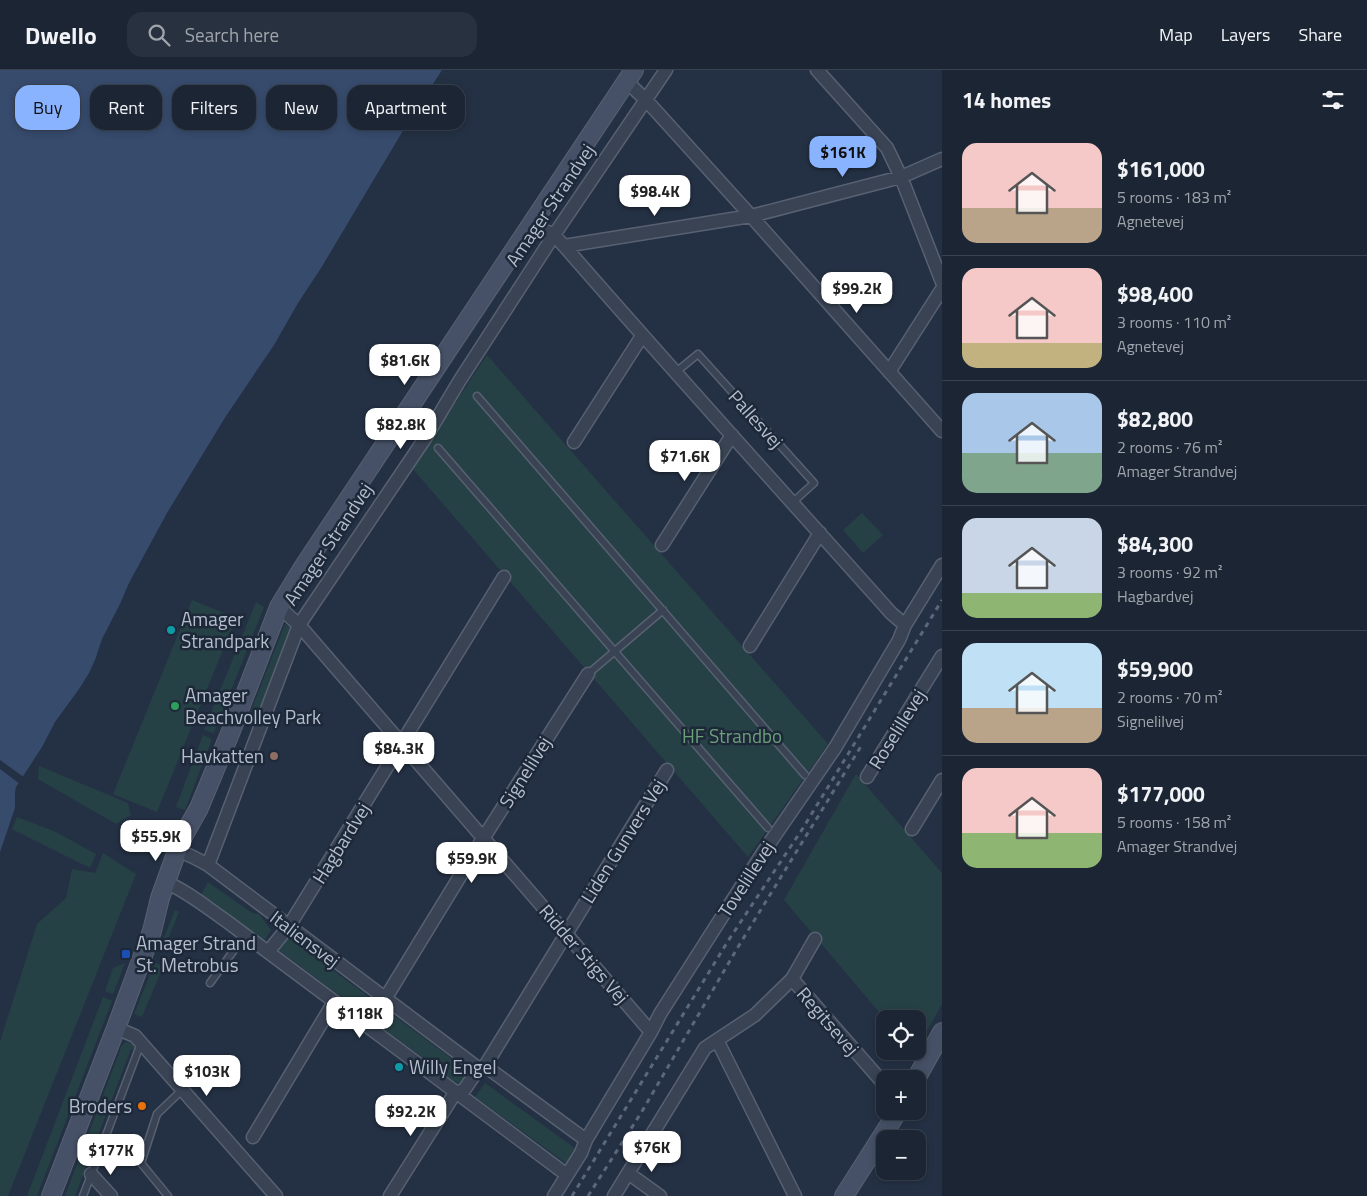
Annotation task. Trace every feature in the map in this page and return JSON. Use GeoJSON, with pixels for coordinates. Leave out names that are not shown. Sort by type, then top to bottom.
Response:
{"type":"FeatureCollection","features":[{"type":"Feature","properties":{"kind":"street","name":"Amager Strandvej"},"geometry":{"type":"LineString","coordinates":[[208,865],[300,625],[426,437],[460,380],[554,235],[666,70]]}},
{"type":"Feature","properties":{"kind":"street"},"geometry":{"type":"LineString","coordinates":[[817,70],[887,148],[901,177],[942,282]]}},
{"type":"Feature","properties":{"kind":"street","name":"Amager Strandvej"},"geometry":{"type":"LineString","coordinates":[[51,1196],[152,931],[170,901],[170,884],[182,853],[192,844],[199,808],[279,607],[304,566],[630,76]]}},
{"type":"Feature","properties":{"kind":"street"},"geometry":{"type":"LineString","coordinates":[[630,76],[646,100],[942,431]]}},
{"type":"Feature","properties":{"kind":"street"},"geometry":{"type":"LineString","coordinates":[[564,246],[751,216],[901,177],[942,158]]}},
{"type":"Feature","properties":{"kind":"street","name":"Pallesvej"},"geometry":{"type":"LineString","coordinates":[[532,225],[554,235],[642,336],[891,613],[905,624]]}},
{"type":"Feature","properties":{"kind":"street"},"geometry":{"type":"LineString","coordinates":[[889,372],[942,289]]}},
{"type":"Feature","properties":{"kind":"street"},"geometry":{"type":"LineString","coordinates":[[574,442],[642,336]]}},
{"type":"Feature","properties":{"kind":"street","name":"Pallesvej"},"geometry":{"type":"LineString","coordinates":[[662,545],[732,435]]}},
{"type":"Feature","properties":{"kind":"street"},"geometry":{"type":"LineString","coordinates":[[750,646],[820,533]]}},
{"type":"Feature","properties":{"kind":"street","name":"Tovelillevej"},"geometry":{"type":"LineString","coordinates":[[554,1196],[581,1153],[586,1140],[660,1014],[762,854],[835,748],[899,640],[905,624],[942,565]]}},
{"type":"Feature","properties":{"kind":"street","name":"Hagbardvej"},"geometry":{"type":"LineString","coordinates":[[268,952],[289,926],[504,577]]}},
{"type":"Feature","properties":{"kind":"street","name":"Ridder Stigs Vej"},"geometry":{"type":"LineString","coordinates":[[279,607],[300,625],[651,1032]]}},
{"type":"Feature","properties":{"kind":"street","name":"Roselillevej"},"geometry":{"type":"LineString","coordinates":[[867,777],[941,662]]}},
{"type":"Feature","properties":{"kind":"street","name":"Signelilvej"},"geometry":{"type":"LineString","coordinates":[[385,999],[484,837],[588,674]]}},
{"type":"Feature","properties":{"kind":"street","name":"Liden Gunvers Vej"},"geometry":{"type":"LineString","coordinates":[[481,1067],[667,770]]}},
{"type":"Feature","properties":{"kind":"street"},"geometry":{"type":"LineString","coordinates":[[912,829],[942,780]]}},
{"type":"Feature","properties":{"kind":"street","name":"Italiensvej"},"geometry":{"type":"LineString","coordinates":[[182,853],[208,865],[385,999],[586,1140]]}},
{"type":"Feature","properties":{"kind":"street","name":"Italiensvej"},"geometry":{"type":"LineString","coordinates":[[170,884],[245,935],[567,1175]]}},
{"type":"Feature","properties":{"kind":"street"},"geometry":{"type":"LineString","coordinates":[[614,1196],[705,1048],[755,1015],[792,979],[815,939]]}},
{"type":"Feature","properties":{"kind":"street","name":"Regitsevej"},"geometry":{"type":"LineString","coordinates":[[792,979],[876,1075]]}},
{"type":"Feature","properties":{"kind":"street"},"geometry":{"type":"LineString","coordinates":[[253,1137],[334,1002]]}},
{"type":"Feature","properties":{"kind":"street"},"geometry":{"type":"LineString","coordinates":[[116,1028],[135,1036],[276,1196]]}},
{"type":"Feature","properties":{"kind":"street"},"geometry":{"type":"LineString","coordinates":[[921,1070],[942,1032]]}},
{"type":"Feature","properties":{"kind":"street"},"geometry":{"type":"LineString","coordinates":[[717,1040],[795,1196]]}},
{"type":"Feature","properties":{"kind":"street"},"geometry":{"type":"LineString","coordinates":[[390,1196],[455,1093],[464,1090],[481,1067]]}},
{"type":"Feature","properties":{"kind":"street"},"geometry":{"type":"LineString","coordinates":[[844,1196],[892,1120]]}},
{"type":"Feature","properties":{"kind":"street"},"geometry":{"type":"LineString","coordinates":[[628,1173],[660,1196]]}},
{"type":"Feature","properties":{"kind":"street"},"geometry":{"type":"LineString","coordinates":[[91,1174],[111,1196]]}},
{"type":"Feature","properties":{"kind":"lane","name":"Pallesvej"},"geometry":{"type":"LineString","coordinates":[[676,372],[698,354],[814,483],[792,502]]}},
{"type":"Feature","properties":{"kind":"lane"},"geometry":{"type":"LineString","coordinates":[[477,396],[805,775]]}},
{"type":"Feature","properties":{"kind":"lane"},"geometry":{"type":"LineString","coordinates":[[438,448],[768,828]]}},
{"type":"Feature","properties":{"kind":"lane"},"geometry":{"type":"LineString","coordinates":[[588,674],[663,610]]}},
{"type":"Feature","properties":{"kind":"lane"},"geometry":{"type":"LineString","coordinates":[[210,983],[245,935]]}},
{"type":"Feature","properties":{"kind":"lane"},"geometry":{"type":"LineString","coordinates":[[83,1196],[141,1043]]}},
{"type":"Feature","properties":{"kind":"lane"},"geometry":{"type":"LineString","coordinates":[[168,1196],[141,1163],[157,1114],[182,1090]]}},
{"type":"Feature","properties":{"kind":"green space","name":"HF Strandbo"},"geometry":{"type":"Polygon","coordinates":[[[487,355],[828,744],[748,857],[412,468],[487,355]]]}},
{"type":"Feature","properties":{"kind":"green space"},"geometry":{"type":"Polygon","coordinates":[[[862,513],[883,535],[863,553],[843,530],[862,513]]]}},
{"type":"Feature","properties":{"kind":"green space","name":"Amager Beachvolley Park"},"geometry":{"type":"Polygon","coordinates":[[[192,600],[236,618],[157,812],[113,794],[192,600]]]}},
{"type":"Feature","properties":{"kind":"green space"},"geometry":{"type":"Polygon","coordinates":[[[256,602],[264,607],[214,733],[204,730],[256,602]]]}},
{"type":"Feature","properties":{"kind":"green space"},"geometry":{"type":"Polygon","coordinates":[[[285,624],[291,627],[254,723],[247,721],[285,624]]]}},
{"type":"Feature","properties":{"kind":"green space"},"geometry":{"type":"Polygon","coordinates":[[[203,735],[212,739],[185,810],[176,807],[203,735]]]}},
{"type":"Feature","properties":{"kind":"green space"},"geometry":{"type":"Polygon","coordinates":[[[39,766],[128,803],[131,815],[116,824],[38,779],[39,766]]]}},
{"type":"Feature","properties":{"kind":"green space"},"geometry":{"type":"Polygon","coordinates":[[[856,774],[942,873],[942,1004],[926,1033],[926,1010],[877,1010],[784,900],[856,774]]]}},
{"type":"Feature","properties":{"kind":"green space"},"geometry":{"type":"Polygon","coordinates":[[[17,817],[56,832],[96,854],[90,868],[12,829],[17,817]]]}},
{"type":"Feature","properties":{"kind":"green space"},"geometry":{"type":"Polygon","coordinates":[[[103,853],[136,874],[8,1196],[0,1196],[0,1042],[37,924],[66,898],[72,869],[95,873],[103,853]]]}},
{"type":"Feature","properties":{"kind":"green space"},"geometry":{"type":"Polygon","coordinates":[[[208,882],[252,913],[259,914],[271,930],[264,941],[201,895],[208,882]]]}},
{"type":"Feature","properties":{"kind":"green space"},"geometry":{"type":"Polygon","coordinates":[[[175,910],[179,912],[164,949],[160,947],[175,910]]]}},
{"type":"Feature","properties":{"kind":"green space"},"geometry":{"type":"Polygon","coordinates":[[[282,939],[291,939],[464,1068],[467,1077],[465,1082],[460,1084],[454,1081],[276,948],[282,939]]]}},
{"type":"Feature","properties":{"kind":"green space"},"geometry":{"type":"Polygon","coordinates":[[[125,963],[113,994],[105,991],[113,968],[125,963]]]}},
{"type":"Feature","properties":{"kind":"green space"},"geometry":{"type":"Polygon","coordinates":[[[155,963],[163,966],[142,1017],[134,1014],[155,963]]]}},
{"type":"Feature","properties":{"kind":"green space"},"geometry":{"type":"Polygon","coordinates":[[[103,997],[112,1001],[37,1196],[27,1196],[103,997]]]}},
{"type":"Feature","properties":{"kind":"green space"},"geometry":{"type":"Polygon","coordinates":[[[126,1042],[132,1043],[134,1050],[131,1049],[75,1196],[65,1196],[122,1045],[126,1042]]]}},
{"type":"Feature","properties":{"kind":"green space"},"geometry":{"type":"Polygon","coordinates":[[[485,1083],[576,1149],[566,1163],[475,1097],[485,1083]]]}},
{"type":"Feature","properties":{"kind":"water"},"geometry":{"type":"Polygon","coordinates":[[[0,70],[442,70],[432,85],[347,85],[347,130],[403,130],[274,345],[226,416],[167,513],[129,583],[102,639],[89,673],[55,722],[42,747],[16,787],[15,808],[0,852],[0,70]]]}},
{"type":"Feature","properties":{"kind":"pier"},"geometry":{"type":"Polygon","coordinates":[[[0,760],[25,778],[20,784],[0,769],[0,760]]]}},
{"type":"Feature","properties":{"kind":"railway"},"geometry":{"type":"LineString","coordinates":[[572,1196],[728,941],[803,828],[942,600]]}},
{"type":"Feature","properties":{"kind":"railway"},"geometry":{"type":"LineString","coordinates":[[588,1196],[641,1113],[738,947],[863,743]]}},
{"type":"Feature","properties":{"kind":"place","name":"Amager Strandpark"},"geometry":{"type":"Point","coordinates":[171,630]}},
{"type":"Feature","properties":{"kind":"place","name":"Amager Beachvolley Park"},"geometry":{"type":"Point","coordinates":[175,706]}},
{"type":"Feature","properties":{"kind":"place","name":"Havkatten"},"geometry":{"type":"Point","coordinates":[274,756]}},
{"type":"Feature","properties":{"kind":"place","name":"Amager Strand St. Metrobus"},"geometry":{"type":"Point","coordinates":[126,954]}},
{"type":"Feature","properties":{"kind":"place","name":"Willy Engel"},"geometry":{"type":"Point","coordinates":[399,1067]}},
{"type":"Feature","properties":{"kind":"place","name":"Broders"},"geometry":{"type":"Point","coordinates":[142,1106]}}]}
